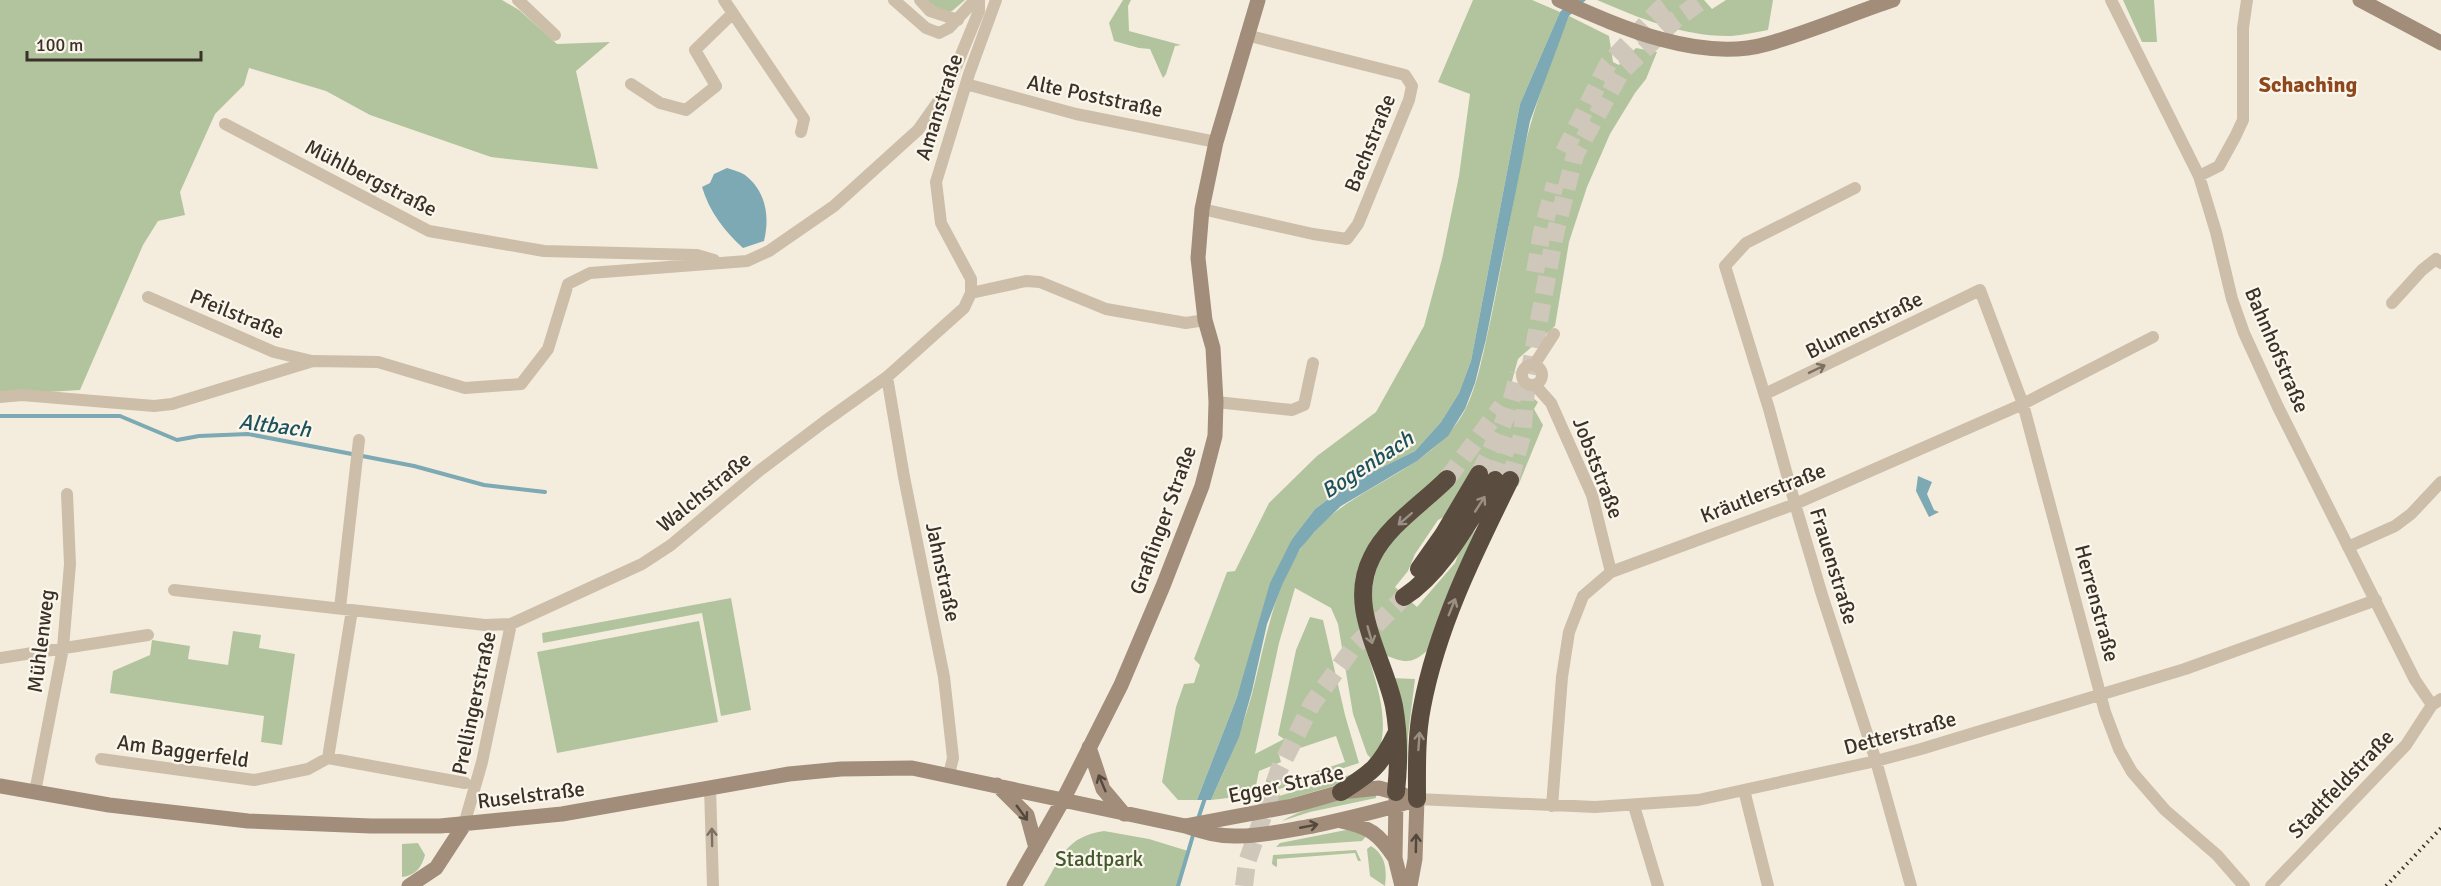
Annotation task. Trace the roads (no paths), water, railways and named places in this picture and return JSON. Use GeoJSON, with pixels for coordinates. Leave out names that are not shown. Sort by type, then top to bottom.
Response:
{"type":"FeatureCollection","features":[{"type":"Feature","properties":{"kind":"highway"},"geometry":{"type":"LineString","coordinates":[[1495,478],[1456,542],[1419,587],[1404,597],[1410,583],[1443,535],[1495,478]]}},
{"type":"Feature","properties":{"kind":"highway"},"geometry":{"type":"LineString","coordinates":[[1417,799],[1421,710],[1434,654],[1472,556],[1495,478]]}},
{"type":"Feature","properties":{"kind":"highway"},"geometry":{"type":"LineString","coordinates":[[1396,800],[1394,707],[1383,670],[1369,636],[1362,599],[1365,580],[1371,558],[1389,532],[1448,479]]}},
{"type":"Feature","properties":{"kind":"highway"},"geometry":{"type":"LineString","coordinates":[[1341,792],[1374,771],[1396,734]]}},
{"type":"Feature","properties":{"kind":"street"},"geometry":{"type":"LineString","coordinates":[[518,0],[555,35]]}},
{"type":"Feature","properties":{"kind":"street"},"geometry":{"type":"LineString","coordinates":[[724,0],[804,120],[801,132]]}},
{"type":"Feature","properties":{"kind":"street"},"geometry":{"type":"LineString","coordinates":[[894,0],[926,28],[939,33],[958,20],[977,0]]}},
{"type":"Feature","properties":{"kind":"street"},"geometry":{"type":"LineString","coordinates":[[920,0],[930,11],[958,20]]}},
{"type":"Feature","properties":{"kind":"street"},"geometry":{"type":"LineString","coordinates":[[0,397],[22,395],[154,406],[172,404],[313,361],[378,362],[465,388],[520,384],[548,349],[568,284],[590,273],[747,261],[769,251],[834,206],[918,130],[947,89],[979,11],[977,0]]}},
{"type":"Feature","properties":{"kind":"street","name":"Amanstraße"},"geometry":{"type":"LineString","coordinates":[[970,293],[971,279],[941,223],[936,182],[966,84],[996,0]]}},
{"type":"Feature","properties":{"kind":"street","name":"Graflinger Straße"},"geometry":{"type":"LineString","coordinates":[[1014,886],[1063,800],[1143,634],[1202,486],[1215,436],[1216,402],[1213,348],[1205,321],[1198,258],[1202,209],[1216,142],[1257,0]]}},
{"type":"Feature","properties":{"kind":"street"},"geometry":{"type":"LineString","coordinates":[[1559,0],[1630,30],[1676,43],[1702,47],[1736,48],[1765,45],[1893,0]]}},
{"type":"Feature","properties":{"kind":"street","name":"Bahnhofstraße"},"geometry":{"type":"LineString","coordinates":[[2110,0],[2199,176],[2240,325],[2272,396],[2415,680],[2436,702]]}},
{"type":"Feature","properties":{"kind":"street"},"geometry":{"type":"LineString","coordinates":[[2199,176],[2218,166],[2242,120],[2243,28],[2247,0]]}},
{"type":"Feature","properties":{"kind":"street"},"geometry":{"type":"LineString","coordinates":[[2360,0],[2441,43]]}},
{"type":"Feature","properties":{"kind":"street"},"geometry":{"type":"LineString","coordinates":[[631,84],[660,103],[686,110],[716,86],[695,50],[733,13]]}},
{"type":"Feature","properties":{"kind":"street","name":"Bachstraße"},"geometry":{"type":"LineString","coordinates":[[1202,209],[1313,234],[1347,239],[1358,224],[1409,100],[1412,86],[1405,75],[1246,35]]}},
{"type":"Feature","properties":{"kind":"street","name":"Alte Poststraße"},"geometry":{"type":"LineString","coordinates":[[966,84],[1077,114],[1216,142]]}},
{"type":"Feature","properties":{"kind":"street","name":"Mühlbergstraße"},"geometry":{"type":"LineString","coordinates":[[225,124],[429,231],[544,251],[697,255],[721,262]]}},
{"type":"Feature","properties":{"kind":"street","name":"Frauenstraße"},"geometry":{"type":"LineString","coordinates":[[1855,188],[1746,243],[1725,266],[1765,394],[1795,504],[1876,761],[1911,886]]}},
{"type":"Feature","properties":{"kind":"street"},"geometry":{"type":"LineString","coordinates":[[2392,303],[2422,270],[2436,259],[2441,263]]}},
{"type":"Feature","properties":{"kind":"street"},"geometry":{"type":"LineString","coordinates":[[970,293],[1026,281],[1040,282],[1106,309],[1186,323],[1205,321]]}},
{"type":"Feature","properties":{"kind":"street","name":"Blumenstraße"},"geometry":{"type":"LineString","coordinates":[[1765,394],[1980,290]]}},
{"type":"Feature","properties":{"kind":"street","name":"Herrenstraße"},"geometry":{"type":"LineString","coordinates":[[1980,290],[2023,404],[2101,696],[2119,749],[2132,772],[2165,810],[2217,855],[2244,886]]}},
{"type":"Feature","properties":{"kind":"street","name":"Walchstraße"},"geometry":{"type":"LineString","coordinates":[[174,590],[485,625],[511,624],[642,564],[670,545],[824,422],[887,377],[964,308],[970,293]]}},
{"type":"Feature","properties":{"kind":"street","name":"Pfeilstraße"},"geometry":{"type":"LineString","coordinates":[[148,297],[274,352],[313,361]]}},
{"type":"Feature","properties":{"kind":"street","name":"Jobststraße"},"geometry":{"type":"LineString","coordinates":[[1554,334],[1534,365],[1527,367],[1522,375],[1526,383],[1535,385],[1551,403],[1592,495],[1611,572]]}},
{"type":"Feature","properties":{"kind":"street","name":"Kräutlerstraße"},"geometry":{"type":"LineString","coordinates":[[1552,806],[1562,677],[1569,633],[1583,596],[1611,572],[1795,504],[2023,404],[2153,337]]}},
{"type":"Feature","properties":{"kind":"street"},"geometry":{"type":"LineString","coordinates":[[1216,402],[1292,410],[1304,405],[1313,363]]}},
{"type":"Feature","properties":{"kind":"street","name":"Jahnstraße"},"geometry":{"type":"LineString","coordinates":[[887,377],[944,677],[953,758],[950,774]]}},
{"type":"Feature","properties":{"kind":"street"},"geometry":{"type":"LineString","coordinates":[[359,444],[346,609],[328,758],[465,783]]}},
{"type":"Feature","properties":{"kind":"street"},"geometry":{"type":"LineString","coordinates":[[2348,547],[2395,526],[2411,514],[2441,482]]}},
{"type":"Feature","properties":{"kind":"street","name":"Mühlenweg"},"geometry":{"type":"LineString","coordinates":[[35,792],[63,648],[70,564],[67,494]]}},
{"type":"Feature","properties":{"kind":"street","name":"Detterstraße"},"geometry":{"type":"LineString","coordinates":[[1417,799],[1552,806],[1634,806],[1698,800],[1876,761],[2101,696],[2190,667],[2376,600]]}},
{"type":"Feature","properties":{"kind":"street","name":"Prellingerstraße"},"geometry":{"type":"LineString","coordinates":[[464,825],[482,762],[511,624]]}},
{"type":"Feature","properties":{"kind":"street"},"geometry":{"type":"LineString","coordinates":[[0,658],[148,635]]}},
{"type":"Feature","properties":{"kind":"street","name":"Stadtfeldstraße"},"geometry":{"type":"LineString","coordinates":[[2271,886],[2406,745],[2436,702]]}},
{"type":"Feature","properties":{"kind":"street"},"geometry":{"type":"LineString","coordinates":[[1089,747],[1103,789],[1124,814]]}},
{"type":"Feature","properties":{"kind":"street","name":"Am Baggerfeld"},"geometry":{"type":"LineString","coordinates":[[101,759],[254,780],[308,770],[328,758]]}},
{"type":"Feature","properties":{"kind":"street","name":"Ruselstraße"},"geometry":{"type":"LineString","coordinates":[[0,786],[109,805],[248,821],[385,826],[464,825],[562,814],[789,774],[841,769],[912,768],[950,774],[1063,800]]}},
{"type":"Feature","properties":{"kind":"street"},"geometry":{"type":"LineString","coordinates":[[997,785],[1026,815],[1036,848]]}},
{"type":"Feature","properties":{"kind":"street"},"geometry":{"type":"LineString","coordinates":[[710,788],[713,886]]}},
{"type":"Feature","properties":{"kind":"street","name":"Egger Straße"},"geometry":{"type":"LineString","coordinates":[[1185,826],[1292,806],[1341,792],[1379,788],[1396,800]]}},
{"type":"Feature","properties":{"kind":"street"},"geometry":{"type":"LineString","coordinates":[[1744,790],[1768,886]]}},
{"type":"Feature","properties":{"kind":"street"},"geometry":{"type":"LineString","coordinates":[[1410,886],[1415,859],[1417,799]]}},
{"type":"Feature","properties":{"kind":"street","name":"Egger Straße"},"geometry":{"type":"LineString","coordinates":[[1063,800],[1185,826],[1209,834],[1238,837],[1265,835],[1338,820],[1396,800],[1417,799]]}},
{"type":"Feature","properties":{"kind":"street"},"geometry":{"type":"LineString","coordinates":[[1396,800],[1395,858],[1402,886]]}},
{"type":"Feature","properties":{"kind":"street"},"geometry":{"type":"LineString","coordinates":[[1265,835],[1269,824],[1292,806]]}},
{"type":"Feature","properties":{"kind":"street"},"geometry":{"type":"LineString","coordinates":[[1634,806],[1658,886]]}},
{"type":"Feature","properties":{"kind":"street"},"geometry":{"type":"LineString","coordinates":[[1338,820],[1359,825],[1375,833],[1395,858]]}},
{"type":"Feature","properties":{"kind":"street"},"geometry":{"type":"LineString","coordinates":[[409,886],[436,868],[464,825]]}},
{"type":"Feature","properties":{"kind":"water"},"geometry":{"type":"Polygon","coordinates":[[[1572,0],[1586,0],[1569,16],[1530,121],[1486,339],[1475,383],[1465,409],[1448,436],[1417,461],[1341,506],[1300,549],[1283,583],[1267,624],[1239,737],[1211,800],[1197,800],[1237,697],[1270,583],[1292,539],[1315,509],[1350,483],[1415,451],[1441,422],[1459,393],[1471,361],[1520,104],[1560,12],[1572,0]]]}},
{"type":"Feature","properties":{"kind":"water"},"geometry":{"type":"Polygon","coordinates":[[[727,168],[745,175],[758,189],[765,205],[767,223],[764,241],[743,248],[713,213],[702,187],[710,183],[714,174],[727,168]]]}},
{"type":"Feature","properties":{"kind":"water"},"geometry":{"type":"Polygon","coordinates":[[[1918,476],[1932,482],[1927,494],[1934,510],[1939,512],[1929,517],[1916,491],[1918,476]]]}},
{"type":"Feature","properties":{"kind":"waterway","name":"Altbach"},"geometry":{"type":"LineString","coordinates":[[0,416],[120,416],[177,440],[199,436],[248,434],[414,466],[484,485],[545,492]]}},
{"type":"Feature","properties":{"kind":"waterway","name":"Bogenbach"},"geometry":{"type":"LineString","coordinates":[[1198,819],[1206,795]]}},
{"type":"Feature","properties":{"kind":"waterway","name":"Bogenbach"},"geometry":{"type":"LineString","coordinates":[[1178,886],[1194,832]]}},
{"type":"Feature","properties":{"kind":"tunnel"},"geometry":{"type":"LineString","coordinates":[[1564,152],[1608,64],[1661,8],[1672,0]]}},
{"type":"Feature","properties":{"kind":"tunnel"},"geometry":{"type":"LineString","coordinates":[[1510,480],[1522,436],[1526,391],[1555,234],[1575,155],[1621,72],[1676,19],[1703,0]]}},
{"type":"Feature","properties":{"kind":"tunnel"},"geometry":{"type":"LineString","coordinates":[[1535,272],[1542,232],[1555,184]]}},
{"type":"Feature","properties":{"kind":"tunnel"},"geometry":{"type":"LineString","coordinates":[[1479,474],[1507,412],[1518,373]]}},
{"type":"Feature","properties":{"kind":"tunnel"},"geometry":{"type":"LineString","coordinates":[[1447,479],[1502,406]]}},
{"type":"Feature","properties":{"kind":"tunnel"},"geometry":{"type":"LineString","coordinates":[[1495,480],[1511,435]]}},
{"type":"Feature","properties":{"kind":"tunnel"},"geometry":{"type":"LineString","coordinates":[[1244,886],[1247,862],[1279,770],[1312,704],[1353,648],[1404,597]]}},
{"type":"Feature","properties":{"kind":"railway"},"geometry":{"type":"LineString","coordinates":[[2386,886],[2441,828]]}},
{"type":"Feature","properties":{"kind":"district","name":"Schaching"},"geometry":{"type":"Point","coordinates":[2308,84]}},
{"type":"Feature","properties":{"kind":"park label","name":"Stadtpark"},"geometry":{"type":"Point","coordinates":[1099,859]}}]}
